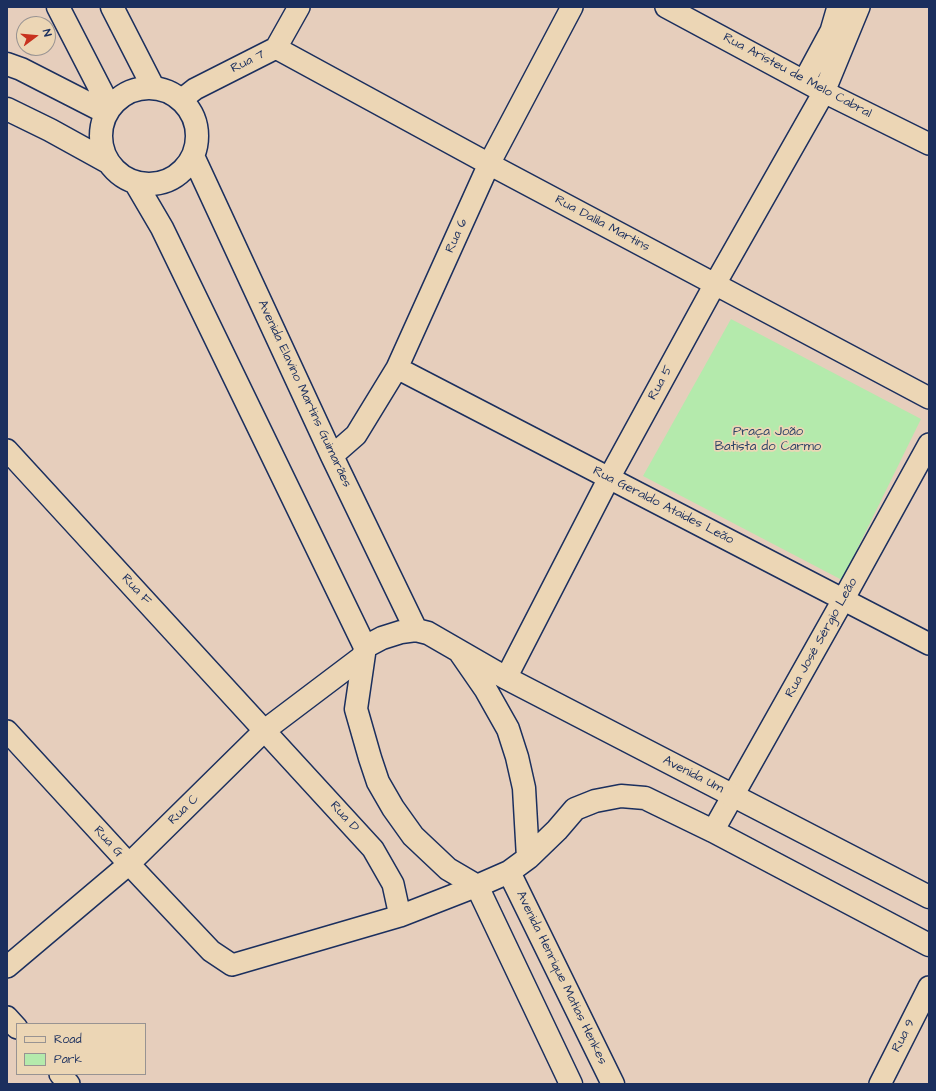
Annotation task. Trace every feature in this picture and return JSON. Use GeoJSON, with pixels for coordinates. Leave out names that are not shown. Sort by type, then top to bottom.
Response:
{"type":"FeatureCollection","features":[{"type":"Feature","properties":{"kind":"street"},"geometry":{"type":"LineString","coordinates":[[58,7],[108,111]]}},
{"type":"Feature","properties":{"kind":"street"},"geometry":{"type":"LineString","coordinates":[[112,7],[153,87]]}},
{"type":"Feature","properties":{"kind":"street","name":"Rua 7"},"geometry":{"type":"LineString","coordinates":[[181,100],[195,89],[276,48],[299,7]]}},
{"type":"Feature","properties":{"kind":"street","name":"Rua 6"},"geometry":{"type":"LineString","coordinates":[[332,456],[356,435],[397,368],[489,164],[572,7]]}},
{"type":"Feature","properties":{"kind":"street","name":"Rua Aristeu de Melo Cabral"},"geometry":{"type":"LineString","coordinates":[[666,7],[824,92],[929,144]]}},
{"type":"Feature","properties":{"kind":"street"},"geometry":{"type":"LineString","coordinates":[[804,81],[830,31],[838,7]]}},
{"type":"Feature","properties":{"kind":"street","name":"Rua 5"},"geometry":{"type":"LineString","coordinates":[[506,678],[609,478],[715,284],[824,92],[859,7]]}},
{"type":"Feature","properties":{"kind":"street","name":"Rua Dalila Martins"},"geometry":{"type":"LineString","coordinates":[[276,48],[489,164],[929,398]]}},
{"type":"Feature","properties":{"kind":"street"},"geometry":{"type":"LineString","coordinates":[[7,64],[108,111]]}},
{"type":"Feature","properties":{"kind":"street"},"geometry":{"type":"LineString","coordinates":[[7,109],[50,130],[108,162],[125,178],[135,182],[149,184],[162,182],[175,177],[186,168],[193,156],[197,142],[196,126],[191,111],[181,100],[168,91],[153,87],[139,88],[126,93],[115,102],[103,120],[101,134],[103,149],[108,162]]}},
{"type":"Feature","properties":{"kind":"street","name":"Avenida Elavino Martins Guimarães"},"geometry":{"type":"LineString","coordinates":[[193,156],[332,456],[416,630]]}},
{"type":"Feature","properties":{"kind":"street"},"geometry":{"type":"LineString","coordinates":[[135,182],[162,228],[364,651],[356,709],[378,782],[393,808],[413,836],[448,869],[476,886],[567,1083]]}},
{"type":"Feature","properties":{"kind":"street","name":"Rua Geraldo Ataides Leão"},"geometry":{"type":"LineString","coordinates":[[397,368],[929,644]]}},
{"type":"Feature","properties":{"kind":"street","name":"Rua José Sérgio Leão"},"geometry":{"type":"LineString","coordinates":[[713,831],[929,444]]}},
{"type":"Feature","properties":{"kind":"street","name":"Rua F"},"geometry":{"type":"LineString","coordinates":[[7,450],[265,730]]}},
{"type":"Feature","properties":{"kind":"street"},"geometry":{"type":"LineString","coordinates":[[364,651],[382,638],[401,632],[416,630]]}},
{"type":"Feature","properties":{"kind":"street","name":"Avenida Um"},"geometry":{"type":"LineString","coordinates":[[416,630],[428,633],[506,678],[929,897]]}},
{"type":"Feature","properties":{"kind":"street","name":"Rua C"},"geometry":{"type":"LineString","coordinates":[[7,967],[129,864],[265,730],[364,651]]}},
{"type":"Feature","properties":{"kind":"street"},"geometry":{"type":"LineString","coordinates":[[459,652],[486,690],[508,729],[517,757],[524,788],[528,858]]}},
{"type":"Feature","properties":{"kind":"street","name":"Rua D"},"geometry":{"type":"LineString","coordinates":[[265,730],[373,849],[393,884],[400,916]]}},
{"type":"Feature","properties":{"kind":"street","name":"Rua G"},"geometry":{"type":"LineString","coordinates":[[7,731],[211,951],[232,965],[400,916]]}},
{"type":"Feature","properties":{"kind":"street"},"geometry":{"type":"LineString","coordinates":[[400,916],[509,872],[528,858],[557,830],[574,809],[595,801],[621,796],[645,798],[713,831],[929,945]]}},
{"type":"Feature","properties":{"kind":"street","name":"Avenida Henrique Matias Henkes"},"geometry":{"type":"LineString","coordinates":[[509,872],[613,1084]]}},
{"type":"Feature","properties":{"kind":"street","name":"Rua 9"},"geometry":{"type":"LineString","coordinates":[[880,1084],[929,987]]}},
{"type":"Feature","properties":{"kind":"street"},"geometry":{"type":"LineString","coordinates":[[7,1017],[16,1027]]}},
{"type":"Feature","properties":{"kind":"street"},"geometry":{"type":"LineString","coordinates":[[61,1075],[69,1084]]}},
{"type":"Feature","properties":{"kind":"green space","name":"Praça João Batista do Carmo"},"geometry":{"type":"Polygon","coordinates":[[[731,319],[921,419],[842,580],[643,476],[731,319]]]}}]}
